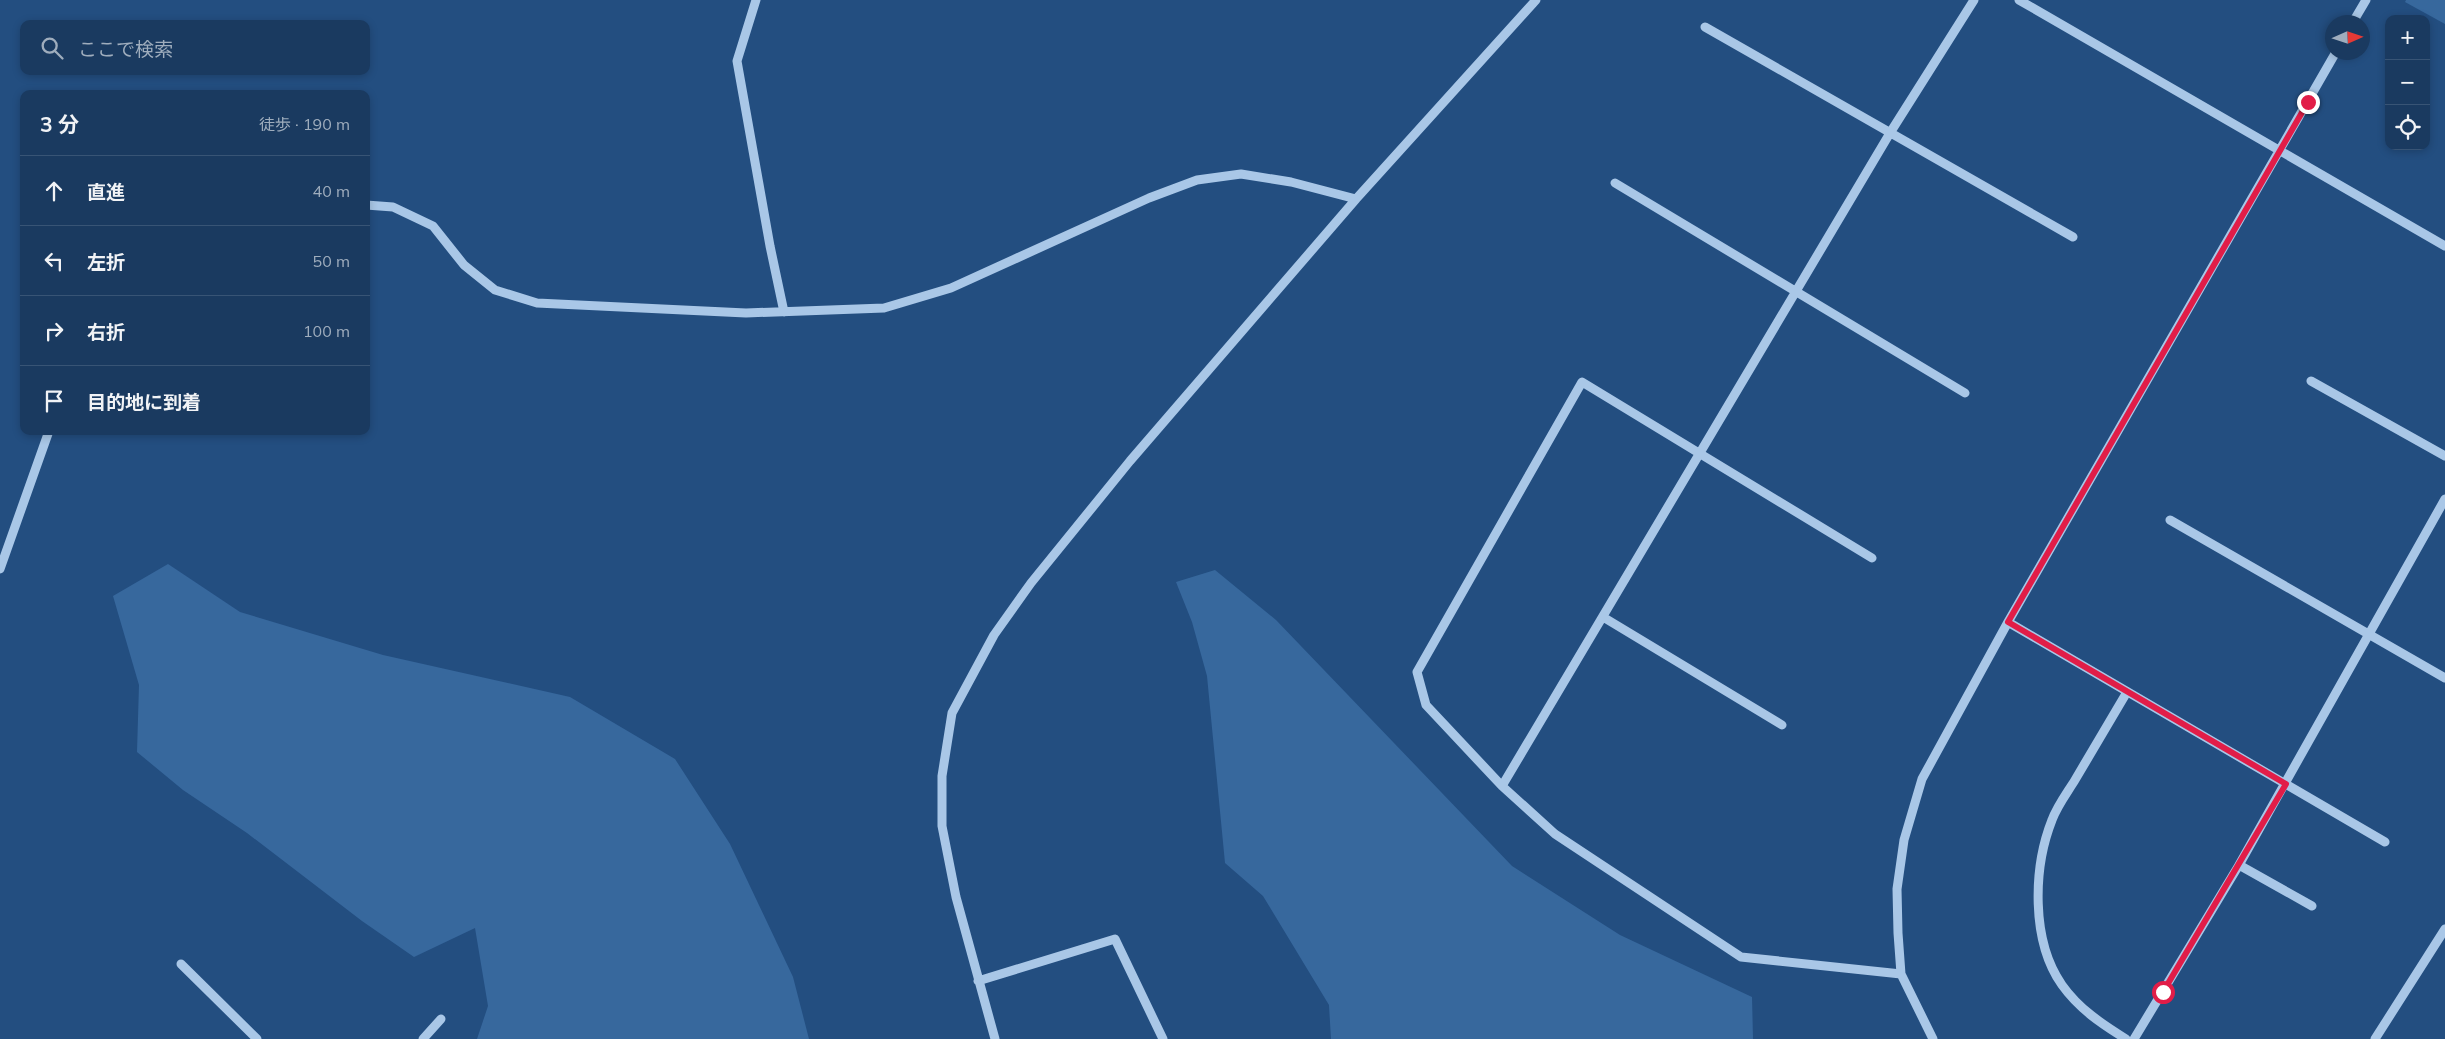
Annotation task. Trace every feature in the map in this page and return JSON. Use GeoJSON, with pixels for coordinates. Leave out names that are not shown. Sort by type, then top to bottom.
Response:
{"type":"FeatureCollection","features":[{"type":"Feature","properties":{"kind":"street"},"geometry":{"type":"LineString","coordinates":[[756,0],[736,61],[784,312]]}},
{"type":"Feature","properties":{"kind":"street"},"geometry":{"type":"LineString","coordinates":[[995,1039],[956,897],[942,826],[942,776],[952,713],[999,628],[1031,583],[1130,462],[1356,199],[1536,0]]}},
{"type":"Feature","properties":{"kind":"street"},"geometry":{"type":"LineString","coordinates":[[1502,786],[1797,292],[1890,132],[1974,0]]}},
{"type":"Feature","properties":{"kind":"street"},"geometry":{"type":"LineString","coordinates":[[2020,0],[2445,246]]}},
{"type":"Feature","properties":{"kind":"street"},"geometry":{"type":"LineString","coordinates":[[2357,15],[2366,0]]}},
{"type":"Feature","properties":{"kind":"street"},"geometry":{"type":"LineString","coordinates":[[1705,27],[2073,237]]}},
{"type":"Feature","properties":{"kind":"street"},"geometry":{"type":"LineString","coordinates":[[1933,1039],[1901,974],[1897,889],[1904,840],[1922,779],[2008,622],[2332,60]]}},
{"type":"Feature","properties":{"kind":"street"},"geometry":{"type":"LineString","coordinates":[[370,205],[393,207],[433,226],[464,265],[495,290],[537,303],[746,313],[884,308],[951,288],[1149,198],[1197,180],[1242,174],[1291,182],[1356,199]]}},
{"type":"Feature","properties":{"kind":"street"},"geometry":{"type":"LineString","coordinates":[[1615,183],[1965,393]]}},
{"type":"Feature","properties":{"kind":"street"},"geometry":{"type":"LineString","coordinates":[[2311,380],[2445,456]]}},
{"type":"Feature","properties":{"kind":"street"},"geometry":{"type":"LineString","coordinates":[[1872,558],[1582,382],[1417,672],[1426,705],[1502,786],[1556,834],[1741,957],[1901,974]]}},
{"type":"Feature","properties":{"kind":"street"},"geometry":{"type":"LineString","coordinates":[[0,569],[47,435]]}},
{"type":"Feature","properties":{"kind":"street"},"geometry":{"type":"LineString","coordinates":[[2134,1039],[2286,784],[2445,499]]}},
{"type":"Feature","properties":{"kind":"street"},"geometry":{"type":"LineString","coordinates":[[2170,520],[2445,678]]}},
{"type":"Feature","properties":{"kind":"street"},"geometry":{"type":"LineString","coordinates":[[1603,617],[1782,725]]}},
{"type":"Feature","properties":{"kind":"street"},"geometry":{"type":"LineString","coordinates":[[2008,622],[2384,842]]}},
{"type":"Feature","properties":{"kind":"street"},"geometry":{"type":"LineString","coordinates":[[2126,1039],[2091,1017],[2062,985],[2047,955],[2040,921],[2038,883],[2041,854],[2052,818],[2127,692]]}},
{"type":"Feature","properties":{"kind":"street"},"geometry":{"type":"LineString","coordinates":[[2239,865],[2312,906]]}},
{"type":"Feature","properties":{"kind":"street"},"geometry":{"type":"LineString","coordinates":[[2375,1039],[2445,929]]}},
{"type":"Feature","properties":{"kind":"street"},"geometry":{"type":"LineString","coordinates":[[978,981],[1116,939],[1163,1039]]}},
{"type":"Feature","properties":{"kind":"street"},"geometry":{"type":"LineString","coordinates":[[181,964],[257,1039]]}},
{"type":"Feature","properties":{"kind":"street"},"geometry":{"type":"LineString","coordinates":[[423,1039],[441,1019]]}},
{"type":"Feature","properties":{"kind":"shaded area"},"geometry":{"type":"Polygon","coordinates":[[[2406,0],[2445,0],[2445,24],[2430,15],[2405,2],[2406,0]]]}},
{"type":"Feature","properties":{"kind":"shaded area"},"geometry":{"type":"Polygon","coordinates":[[[168,564],[240,612],[383,655],[570,697],[675,759],[730,844],[793,977],[809,1039],[477,1039],[488,1006],[475,928],[414,957],[362,921],[247,833],[183,790],[137,752],[139,685],[113,596],[168,564]]]}},
{"type":"Feature","properties":{"kind":"shaded area"},"geometry":{"type":"Polygon","coordinates":[[[1215,570],[1276,620],[1512,866],[1620,935],[1752,997],[1753,1039],[1331,1039],[1329,1005],[1263,896],[1225,863],[1207,676],[1192,622],[1176,582],[1215,570]]]}},
{"type":"Feature","properties":{"kind":"route"},"geometry":{"type":"LineString","coordinates":[[2163,992],[2286,784],[2008,622],[2308,102]]}}]}
